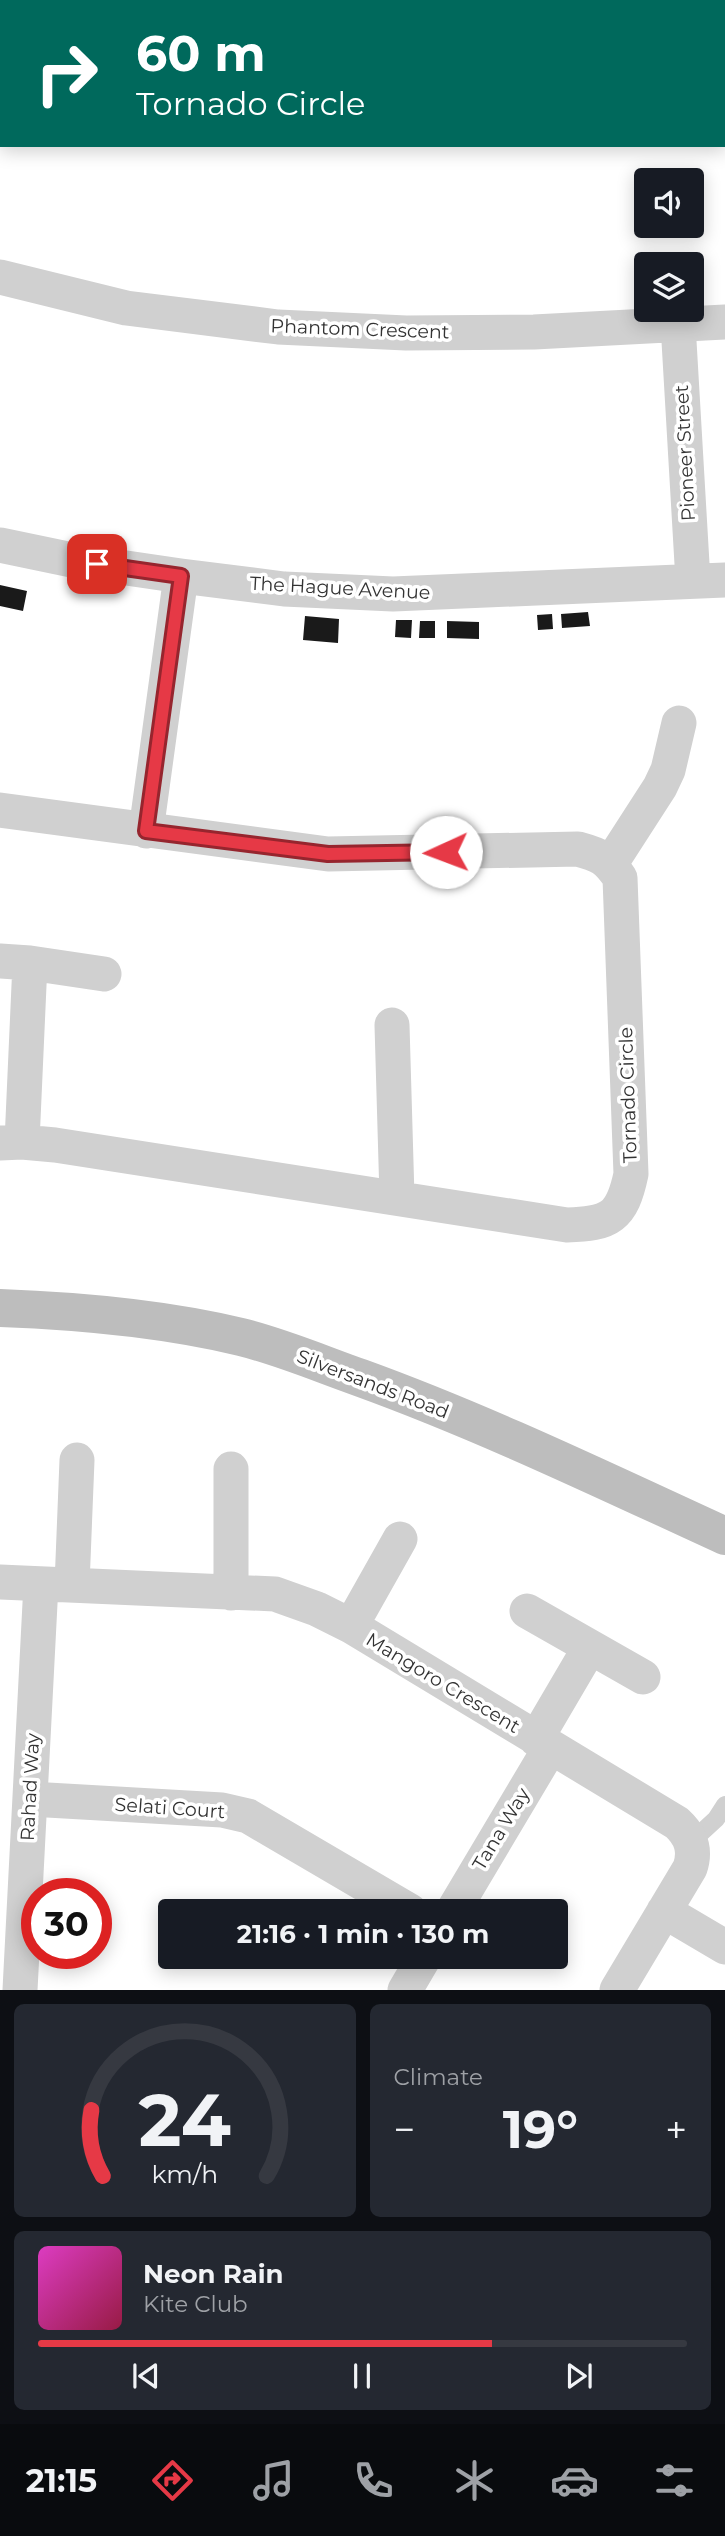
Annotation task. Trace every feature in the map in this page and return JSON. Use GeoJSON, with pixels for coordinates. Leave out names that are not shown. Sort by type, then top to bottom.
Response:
{"type":"FeatureCollection","features":[{"type":"Feature","properties":{"kind":"street","name":"Phantom Crescent"},"geometry":{"type":"LineString","coordinates":[[0,277],[126,308],[278,327],[445,333],[534,332],[725,322]]}},
{"type":"Feature","properties":{"kind":"street","name":"Pioneer Street"},"geometry":{"type":"LineString","coordinates":[[678,324],[709,580]]}},
{"type":"Feature","properties":{"kind":"street","name":"The Hague Avenue"},"geometry":{"type":"LineString","coordinates":[[0,545],[72,560],[284,589],[393,594],[709,580]]}},
{"type":"Feature","properties":{"kind":"street"},"geometry":{"type":"LineString","coordinates":[[146,831],[181,576]]}},
{"type":"Feature","properties":{"kind":"street"},"geometry":{"type":"LineString","coordinates":[[0,810],[328,854],[578,849],[599,855],[611,863],[664,778],[679,723]]}},
{"type":"Feature","properties":{"kind":"street","name":"Tornado Circle"},"geometry":{"type":"LineString","coordinates":[[11,1142],[397,1197],[567,1225],[589,1224],[613,1216],[626,1196],[631,1174],[623,922],[620,878],[611,863]]}},
{"type":"Feature","properties":{"kind":"street"},"geometry":{"type":"LineString","coordinates":[[11,1142],[15,962],[104,974]]}},
{"type":"Feature","properties":{"kind":"street"},"geometry":{"type":"LineString","coordinates":[[393,1025],[397,1197]]}},
{"type":"Feature","properties":{"kind":"street","name":"Silversands Road"},"geometry":{"type":"LineString","coordinates":[[0,1308],[112,1315],[166,1323],[243,1338],[301,1355],[450,1412],[725,1536]]}},
{"type":"Feature","properties":{"kind":"street"},"geometry":{"type":"LineString","coordinates":[[57,1584],[76,1460]]}},
{"type":"Feature","properties":{"kind":"street"},"geometry":{"type":"LineString","coordinates":[[231,1592],[232,1469]]}},
{"type":"Feature","properties":{"kind":"street","name":"Mangoro Crescent"},"geometry":{"type":"LineString","coordinates":[[351,1626],[400,1539]]}},
{"type":"Feature","properties":{"kind":"street","name":"Mangoro Crescent"},"geometry":{"type":"LineString","coordinates":[[0,1582],[275,1594],[317,1609],[351,1626],[677,1823],[686,1831],[691,1842]]}},
{"type":"Feature","properties":{"kind":"street","name":"Rahad Way"},"geometry":{"type":"LineString","coordinates":[[20,1990],[30,1799],[57,1584]]}},
{"type":"Feature","properties":{"kind":"street"},"geometry":{"type":"LineString","coordinates":[[527,1611],[643,1677]]}},
{"type":"Feature","properties":{"kind":"street","name":"Mangoro Crescent"},"geometry":{"type":"LineString","coordinates":[[543,1743],[590,1647]]}},
{"type":"Feature","properties":{"kind":"street","name":"Tana Way"},"geometry":{"type":"LineString","coordinates":[[459,1899],[543,1743]]}},
{"type":"Feature","properties":{"kind":"street","name":"Selati Court"},"geometry":{"type":"LineString","coordinates":[[30,1799],[222,1810],[248,1816],[390,1899]]}},
{"type":"Feature","properties":{"kind":"street"},"geometry":{"type":"LineString","coordinates":[[617,1990],[690,1868],[693,1851],[691,1842]]}},
{"type":"Feature","properties":{"kind":"street"},"geometry":{"type":"LineString","coordinates":[[664,1911],[725,1947]]}},
{"type":"Feature","properties":{"kind":"street"},"geometry":{"type":"LineString","coordinates":[[405,1990],[417,1969]]}},
{"type":"Feature","properties":{"kind":"lane"},"geometry":{"type":"LineString","coordinates":[[691,1842],[716,1819],[725,1805]]}},
{"type":"Feature","properties":{"kind":"building"},"geometry":{"type":"Polygon","coordinates":[[[0,585],[27,591],[23,611],[0,606],[0,585]]]}},
{"type":"Feature","properties":{"kind":"building"},"geometry":{"type":"Polygon","coordinates":[[[588,612],[590,626],[562,628],[561,614],[588,612]]]}},
{"type":"Feature","properties":{"kind":"building"},"geometry":{"type":"Polygon","coordinates":[[[552,614],[553,629],[538,630],[537,615],[552,614]]]}},
{"type":"Feature","properties":{"kind":"building"},"geometry":{"type":"Polygon","coordinates":[[[305,616],[339,619],[338,643],[303,640],[305,616]]]}},
{"type":"Feature","properties":{"kind":"building"},"geometry":{"type":"Polygon","coordinates":[[[396,620],[412,620],[411,638],[395,637],[396,620]]]}},
{"type":"Feature","properties":{"kind":"building"},"geometry":{"type":"Polygon","coordinates":[[[420,621],[435,621],[435,638],[419,638],[420,621]]]}},
{"type":"Feature","properties":{"kind":"building"},"geometry":{"type":"Polygon","coordinates":[[[447,621],[479,622],[479,639],[447,638],[447,621]]]}},
{"type":"Feature","properties":{"kind":"route"},"geometry":{"type":"LineString","coordinates":[[97,564],[181,576],[146,831],[328,854],[446,852]]}}]}
